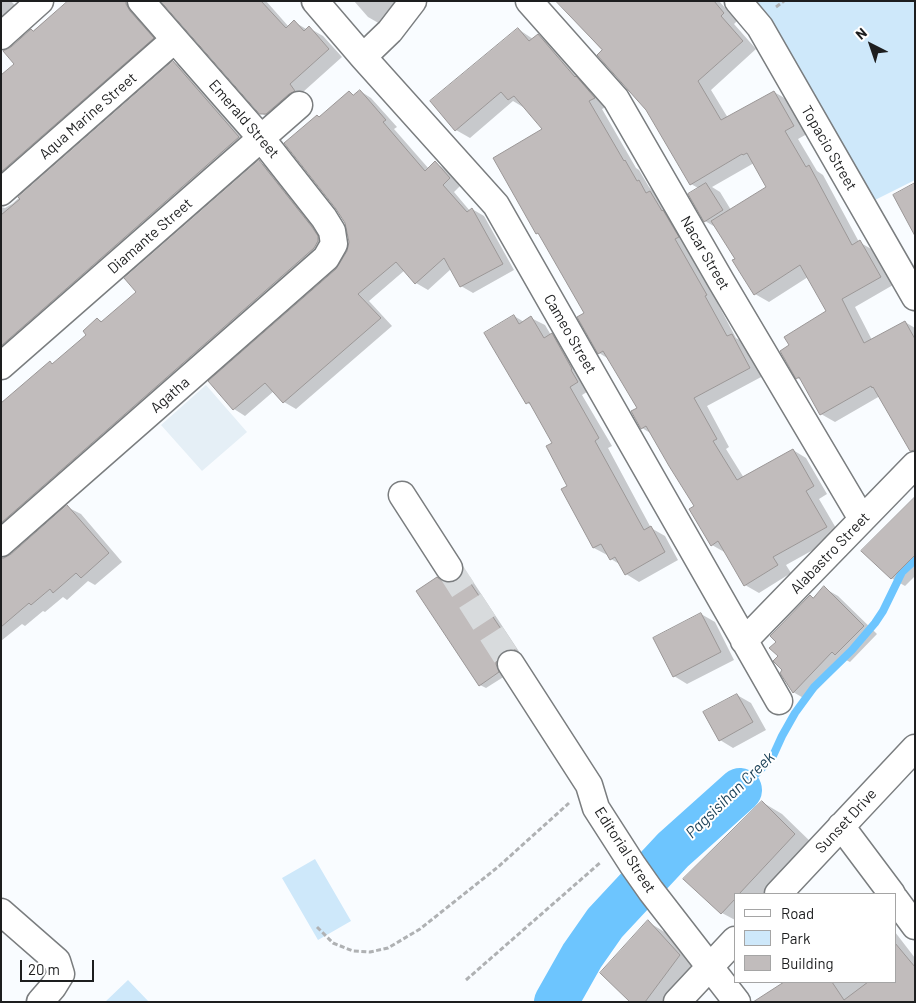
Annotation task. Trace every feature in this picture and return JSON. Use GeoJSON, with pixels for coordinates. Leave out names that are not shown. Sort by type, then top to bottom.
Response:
{"type":"FeatureCollection","features":[{"type":"Feature","properties":{"kind":"street"},"geometry":{"type":"LineString","coordinates":[[1,36],[40,1]]}},
{"type":"Feature","properties":{"kind":"street","name":"Emerald Street"},"geometry":{"type":"LineString","coordinates":[[141,1],[261,138],[324,218],[332,230],[334,244]]}},
{"type":"Feature","properties":{"kind":"street","name":"Cameo Street"},"geometry":{"type":"LineString","coordinates":[[315,1],[496,205],[778,700]]}},
{"type":"Feature","properties":{"kind":"street"},"geometry":{"type":"LineString","coordinates":[[363,57],[390,31],[413,1]]}},
{"type":"Feature","properties":{"kind":"street","name":"Nacar Street"},"geometry":{"type":"LineString","coordinates":[[529,1],[616,99],[862,519]]}},
{"type":"Feature","properties":{"kind":"street","name":"Topacio Street"},"geometry":{"type":"LineString","coordinates":[[738,1],[760,27],[915,298]]}},
{"type":"Feature","properties":{"kind":"street","name":"Aqua Marine Street"},"geometry":{"type":"LineString","coordinates":[[1,192],[174,40]]}},
{"type":"Feature","properties":{"kind":"street","name":"Diamante Street"},"geometry":{"type":"LineString","coordinates":[[1,366],[299,105]]}},
{"type":"Feature","properties":{"kind":"street","name":"Agatha"},"geometry":{"type":"LineString","coordinates":[[1,543],[326,258],[334,244]]}},
{"type":"Feature","properties":{"kind":"street","name":"Alabastro Street"},"geometry":{"type":"LineString","coordinates":[[744,641],[915,465]]}},
{"type":"Feature","properties":{"kind":"street"},"geometry":{"type":"LineString","coordinates":[[402,495],[449,568]]}},
{"type":"Feature","properties":{"kind":"street","name":"Editorial Street"},"geometry":{"type":"LineString","coordinates":[[511,664],[589,785],[596,808],[626,854],[651,891],[737,1002]]}},
{"type":"Feature","properties":{"kind":"street","name":"Sunset Drive"},"geometry":{"type":"LineString","coordinates":[[779,893],[915,748]]}},
{"type":"Feature","properties":{"kind":"street"},"geometry":{"type":"LineString","coordinates":[[841,826],[891,893]]}},
{"type":"Feature","properties":{"kind":"street"},"geometry":{"type":"LineString","coordinates":[[896,899],[915,926]]}},
{"type":"Feature","properties":{"kind":"street"},"geometry":{"type":"LineString","coordinates":[[1,912],[57,961],[61,974],[40,1002]]}},
{"type":"Feature","properties":{"kind":"street"},"geometry":{"type":"LineString","coordinates":[[677,1002],[734,941]]}},
{"type":"Feature","properties":{"kind":"path"},"geometry":{"type":"LineString","coordinates":[[317,928],[332,943],[353,951],[370,952],[388,948],[420,929],[498,867],[589,785]]}},
{"type":"Feature","properties":{"kind":"path"},"geometry":{"type":"LineString","coordinates":[[466,980],[626,854]]}},
{"type":"Feature","properties":{"kind":"shaded area"},"geometry":{"type":"Polygon","coordinates":[[[206,385],[247,432],[202,471],[161,425],[206,385]]]}},
{"type":"Feature","properties":{"kind":"green space"},"geometry":{"type":"Polygon","coordinates":[[[750,1],[915,1],[915,180],[873,201],[750,1]]]}},
{"type":"Feature","properties":{"kind":"green space"},"geometry":{"type":"Polygon","coordinates":[[[315,859],[351,921],[318,940],[282,878],[315,859]]]}},
{"type":"Feature","properties":{"kind":"green space"},"geometry":{"type":"Polygon","coordinates":[[[128,980],[149,1002],[105,1002],[128,980]]]}},
{"type":"Feature","properties":{"kind":"building"},"geometry":{"type":"Polygon","coordinates":[[[68,1],[126,1],[130,11],[154,38],[1,172],[1,75],[14,64],[3,51],[11,47],[31,29],[33,31],[68,1]]]}},
{"type":"Feature","properties":{"kind":"building"},"geometry":{"type":"Polygon","coordinates":[[[161,1],[261,1],[286,28],[294,20],[304,31],[309,26],[329,49],[290,84],[295,91],[266,114],[260,114],[161,1]]]}},
{"type":"Feature","properties":{"kind":"building"},"geometry":{"type":"Polygon","coordinates":[[[556,1],[714,1],[724,13],[721,16],[743,41],[698,81],[721,120],[774,91],[794,126],[785,131],[806,167],[809,165],[852,245],[860,240],[881,277],[842,299],[864,343],[905,321],[915,339],[915,450],[910,451],[871,386],[820,415],[799,377],[796,379],[780,351],[789,345],[784,337],[826,311],[800,265],[754,295],[732,260],[735,259],[711,221],[766,187],[747,153],[742,154],[690,185],[646,110],[597,55],[602,50],[556,1]]]}},
{"type":"Feature","properties":{"kind":"building"},"geometry":{"type":"Polygon","coordinates":[[[518,28],[529,41],[538,34],[595,98],[589,101],[637,181],[639,180],[646,193],[650,191],[663,210],[679,237],[675,239],[707,295],[705,296],[727,336],[732,334],[750,368],[694,398],[717,439],[713,441],[737,480],[793,449],[814,486],[806,491],[827,527],[773,557],[778,565],[744,586],[718,541],[711,546],[689,509],[694,506],[646,426],[641,429],[631,411],[637,408],[603,351],[598,354],[577,317],[584,313],[493,158],[542,129],[514,96],[508,100],[501,92],[455,131],[430,101],[518,28]]]}},
{"type":"Feature","properties":{"kind":"building"},"geometry":{"type":"Polygon","coordinates":[[[173,61],[239,137],[1,346],[1,215],[20,199],[18,197],[173,61]]]}},
{"type":"Feature","properties":{"kind":"building"},"geometry":{"type":"Polygon","coordinates":[[[360,90],[386,120],[383,122],[425,171],[435,161],[450,178],[443,185],[467,212],[472,208],[503,264],[460,287],[444,258],[415,284],[396,262],[358,294],[381,318],[283,403],[265,383],[233,410],[208,381],[336,269],[347,251],[349,242],[345,223],[336,209],[284,143],[317,115],[319,117],[349,91],[353,95],[360,90]]]}},
{"type":"Feature","properties":{"kind":"building"},"geometry":{"type":"Polygon","coordinates":[[[259,160],[318,236],[318,241],[314,248],[1,523],[1,403],[50,361],[52,364],[86,335],[83,331],[97,318],[101,322],[136,292],[124,278],[259,160]]]}},
{"type":"Feature","properties":{"kind":"building"},"geometry":{"type":"Polygon","coordinates":[[[706,183],[723,210],[704,222],[688,194],[706,183]]]}},
{"type":"Feature","properties":{"kind":"building"},"geometry":{"type":"Polygon","coordinates":[[[915,183],[915,236],[893,195],[915,183]]]}},
{"type":"Feature","properties":{"kind":"building"},"geometry":{"type":"Polygon","coordinates":[[[514,315],[519,324],[531,316],[544,338],[552,333],[578,382],[570,387],[599,438],[595,441],[644,530],[651,526],[665,552],[625,575],[615,557],[610,560],[601,544],[593,548],[561,489],[567,486],[546,446],[552,443],[529,402],[526,404],[484,333],[514,315]]]}},
{"type":"Feature","properties":{"kind":"building"},"geometry":{"type":"Polygon","coordinates":[[[915,497],[915,555],[891,579],[861,551],[915,497]]]}},
{"type":"Feature","properties":{"kind":"building"},"geometry":{"type":"Polygon","coordinates":[[[67,505],[109,553],[81,578],[76,573],[53,593],[50,589],[31,605],[29,603],[1,627],[1,558],[11,554],[67,505]]]}},
{"type":"Feature","properties":{"kind":"building"},"geometry":{"type":"Polygon","coordinates":[[[463,572],[515,650],[510,649],[502,652],[497,658],[496,664],[499,672],[479,686],[416,591],[437,577],[449,583],[457,581],[463,572]]]}},
{"type":"Feature","properties":{"kind":"building"},"geometry":{"type":"Polygon","coordinates":[[[824,586],[864,626],[835,655],[832,652],[793,693],[780,673],[782,670],[773,661],[778,656],[769,648],[776,642],[770,636],[810,595],[813,598],[824,586]]]}},
{"type":"Feature","properties":{"kind":"building"},"geometry":{"type":"Polygon","coordinates":[[[701,613],[721,652],[673,677],[653,638],[701,613]]]}},
{"type":"Feature","properties":{"kind":"building"},"geometry":{"type":"Polygon","coordinates":[[[737,694],[753,722],[719,741],[703,712],[737,694]]]}},
{"type":"Feature","properties":{"kind":"building"},"geometry":{"type":"Polygon","coordinates":[[[762,801],[795,834],[740,893],[734,893],[734,900],[721,914],[683,879],[762,801]]]}},
{"type":"Feature","properties":{"kind":"building"},"geometry":{"type":"Polygon","coordinates":[[[648,920],[680,955],[645,1002],[630,1002],[600,973],[648,920]]]}},
{"type":"Feature","properties":{"kind":"building"},"geometry":{"type":"Polygon","coordinates":[[[896,944],[915,967],[915,1002],[753,1002],[782,983],[833,983],[844,1000],[867,983],[896,983],[896,944]]]}},
{"type":"Feature","properties":{"kind":"waterway","name":"Pagsisihan Creek"},"geometry":{"type":"LineString","coordinates":[[740,790],[772,758],[795,713],[814,687],[852,650],[875,623],[902,572],[915,560]]}},
{"type":"Feature","properties":{"kind":"waterway","name":"Pagsisihan Creek"},"geometry":{"type":"LineString","coordinates":[[556,1002],[582,956],[605,923],[673,850],[740,790]]}},
{"type":"Feature","properties":{"kind":"tunnel"},"geometry":{"type":"LineString","coordinates":[[449,568],[511,664]]}}]}
